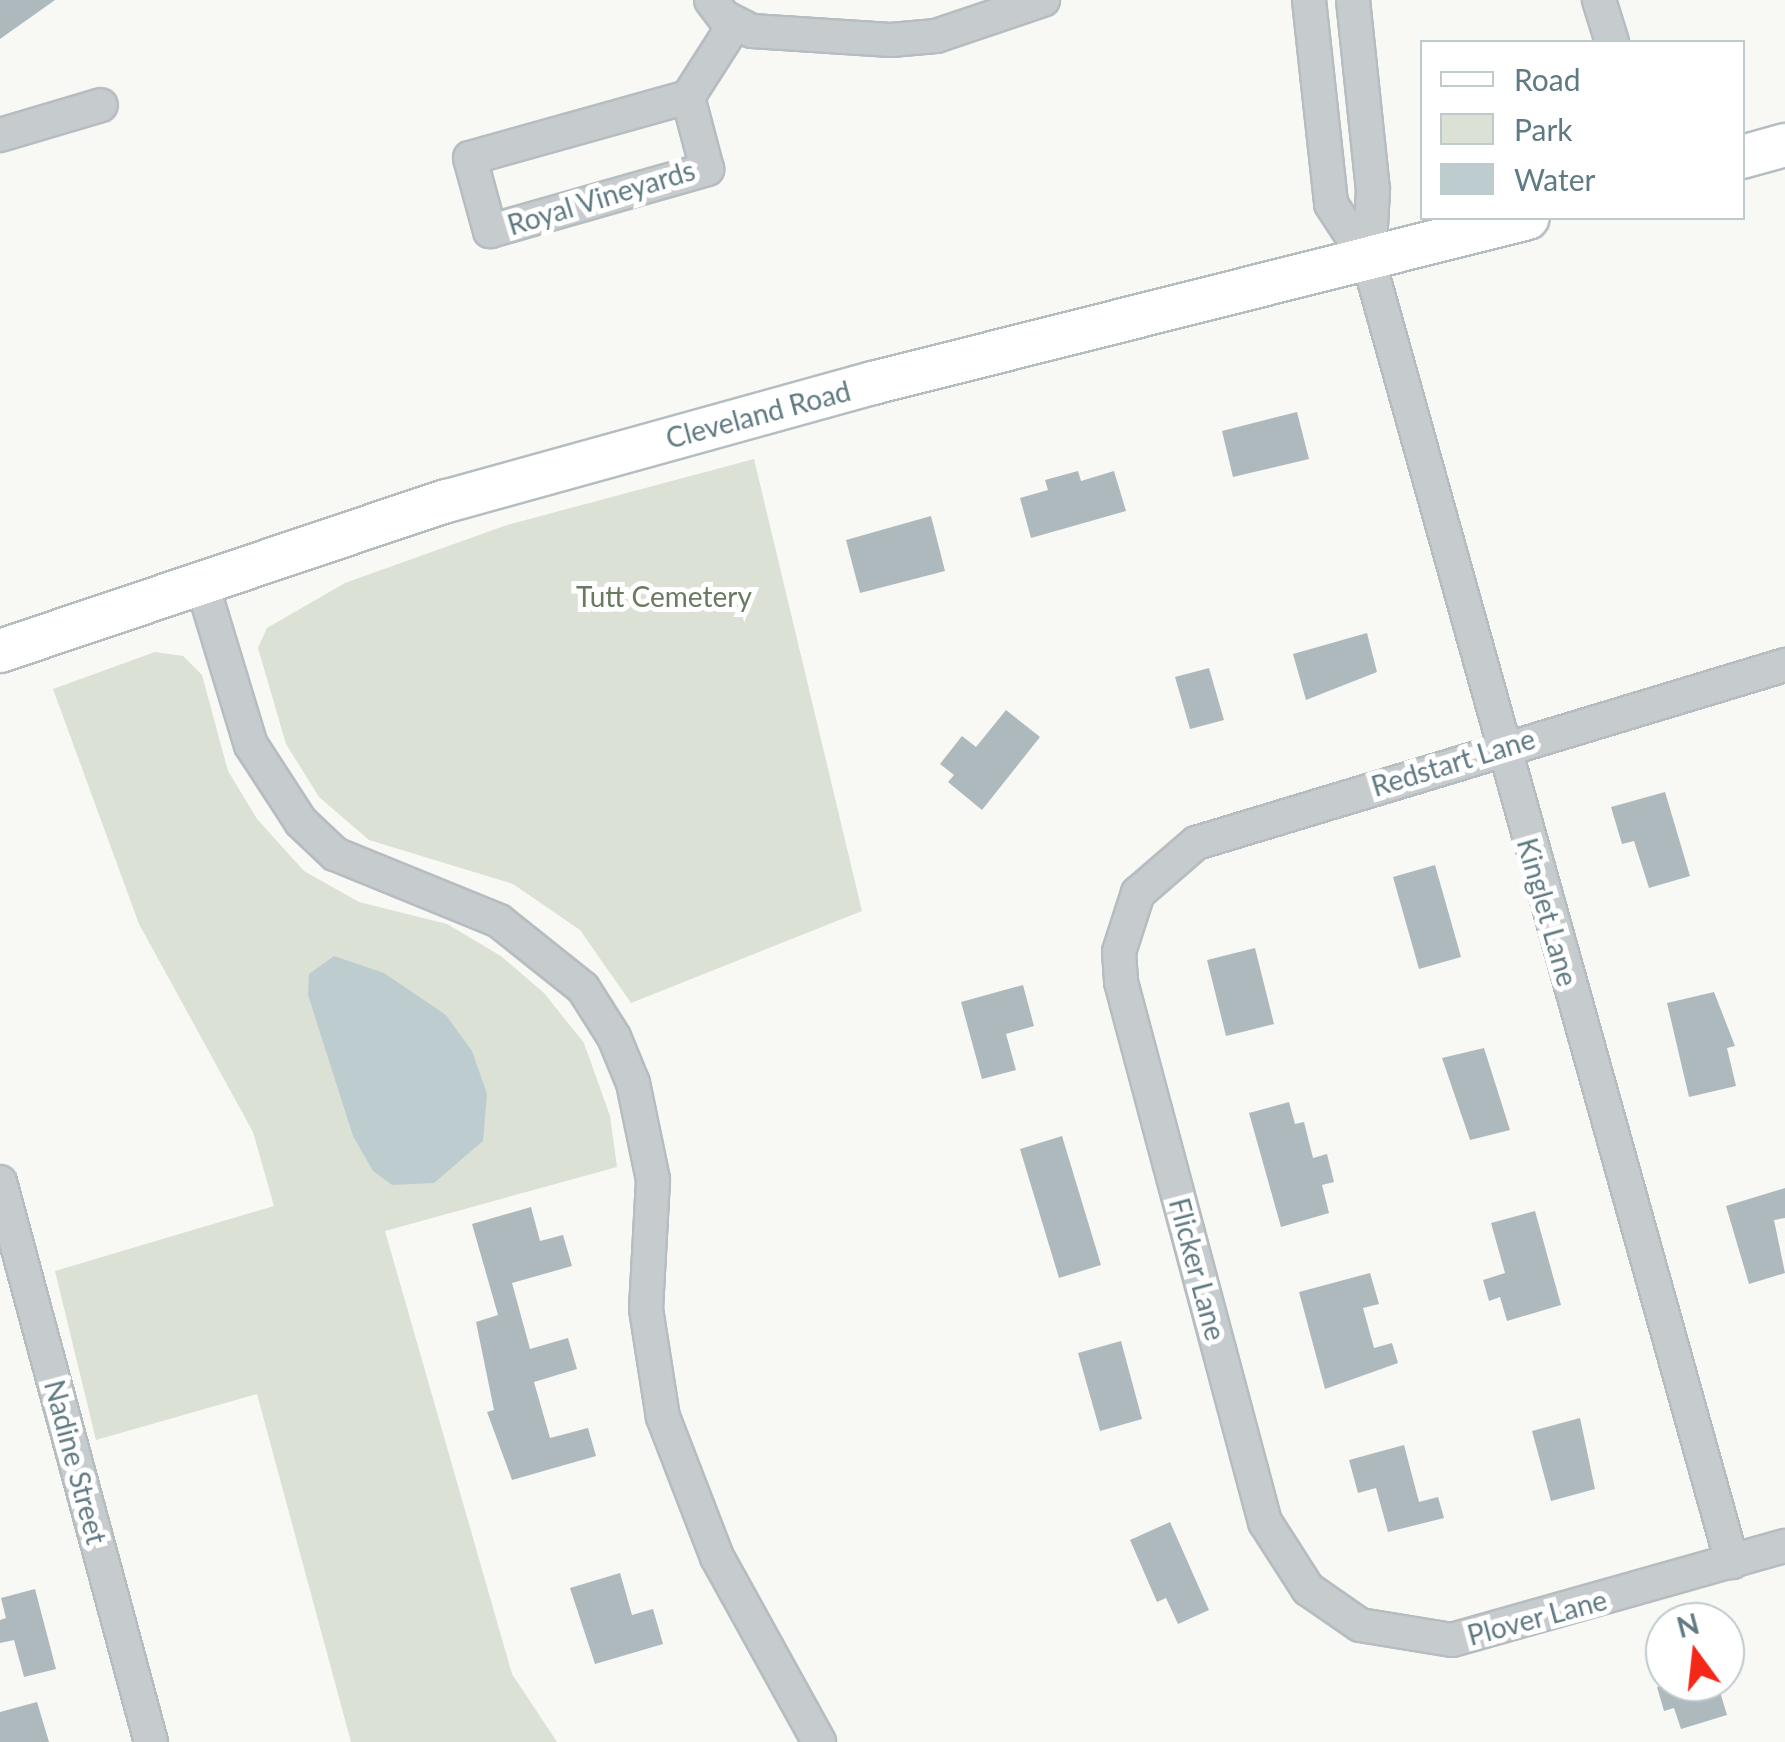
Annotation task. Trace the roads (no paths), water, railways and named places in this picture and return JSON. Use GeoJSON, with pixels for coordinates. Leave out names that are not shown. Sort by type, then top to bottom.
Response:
{"type":"FeatureCollection","features":[{"type":"Feature","properties":{"kind":"main road"},"geometry":{"type":"LineString","coordinates":[[1745,156],[1785,145]]}},
{"type":"Feature","properties":{"kind":"main road","name":"Cleveland Road"},"geometry":{"type":"LineString","coordinates":[[0,651],[447,500],[654,442],[1521,220]]}},
{"type":"Feature","properties":{"kind":"street"},"geometry":{"type":"LineString","coordinates":[[711,0],[734,25],[906,40],[1043,0]]}},
{"type":"Feature","properties":{"kind":"street"},"geometry":{"type":"LineString","coordinates":[[1309,0],[1331,204],[1368,262]]}},
{"type":"Feature","properties":{"kind":"street"},"geometry":{"type":"LineString","coordinates":[[1352,0],[1373,190],[1368,262]]}},
{"type":"Feature","properties":{"kind":"street"},"geometry":{"type":"LineString","coordinates":[[1600,0],[1611,40]]}},
{"type":"Feature","properties":{"kind":"street"},"geometry":{"type":"LineString","coordinates":[[688,97],[734,25]]}},
{"type":"Feature","properties":{"kind":"street","name":"Royal Vineyards"},"geometry":{"type":"LineString","coordinates":[[688,97],[707,169],[490,232],[470,158],[688,97]]}},
{"type":"Feature","properties":{"kind":"street"},"geometry":{"type":"LineString","coordinates":[[0,135],[101,105]]}},
{"type":"Feature","properties":{"kind":"street","name":"Kinglet Lane"},"geometry":{"type":"LineString","coordinates":[[1368,262],[1732,1562]]}},
{"type":"Feature","properties":{"kind":"street"},"geometry":{"type":"LineString","coordinates":[[202,584],[251,745],[301,822],[335,854],[440,892],[528,941],[584,988],[614,1037],[633,1083],[650,1164],[646,1310],[664,1418],[717,1557],[819,1742]]}},
{"type":"Feature","properties":{"kind":"street","name":"Redstart Lane"},"geometry":{"type":"LineString","coordinates":[[1138,893],[1169,861],[1230,829],[1785,664]]}},
{"type":"Feature","properties":{"kind":"street","name":"Flicker Lane"},"geometry":{"type":"LineString","coordinates":[[1138,893],[1120,939],[1122,982],[1266,1522],[1289,1567],[1346,1618]]}},
{"type":"Feature","properties":{"kind":"street","name":"Nadine Street"},"geometry":{"type":"LineString","coordinates":[[0,1182],[151,1742]]}},
{"type":"Feature","properties":{"kind":"street","name":"Plover Lane"},"geometry":{"type":"LineString","coordinates":[[1346,1618],[1388,1634],[1452,1640],[1785,1546]]}},
{"type":"Feature","properties":{"kind":"water"},"geometry":{"type":"Polygon","coordinates":[[[334,956],[384,973],[446,1015],[472,1051],[487,1094],[483,1141],[434,1183],[392,1185],[373,1171],[353,1136],[308,995],[309,974],[334,956]]]}},
{"type":"Feature","properties":{"kind":"park label","name":"Tutt Cemetery"},"geometry":{"type":"Point","coordinates":[664,596]}}]}
